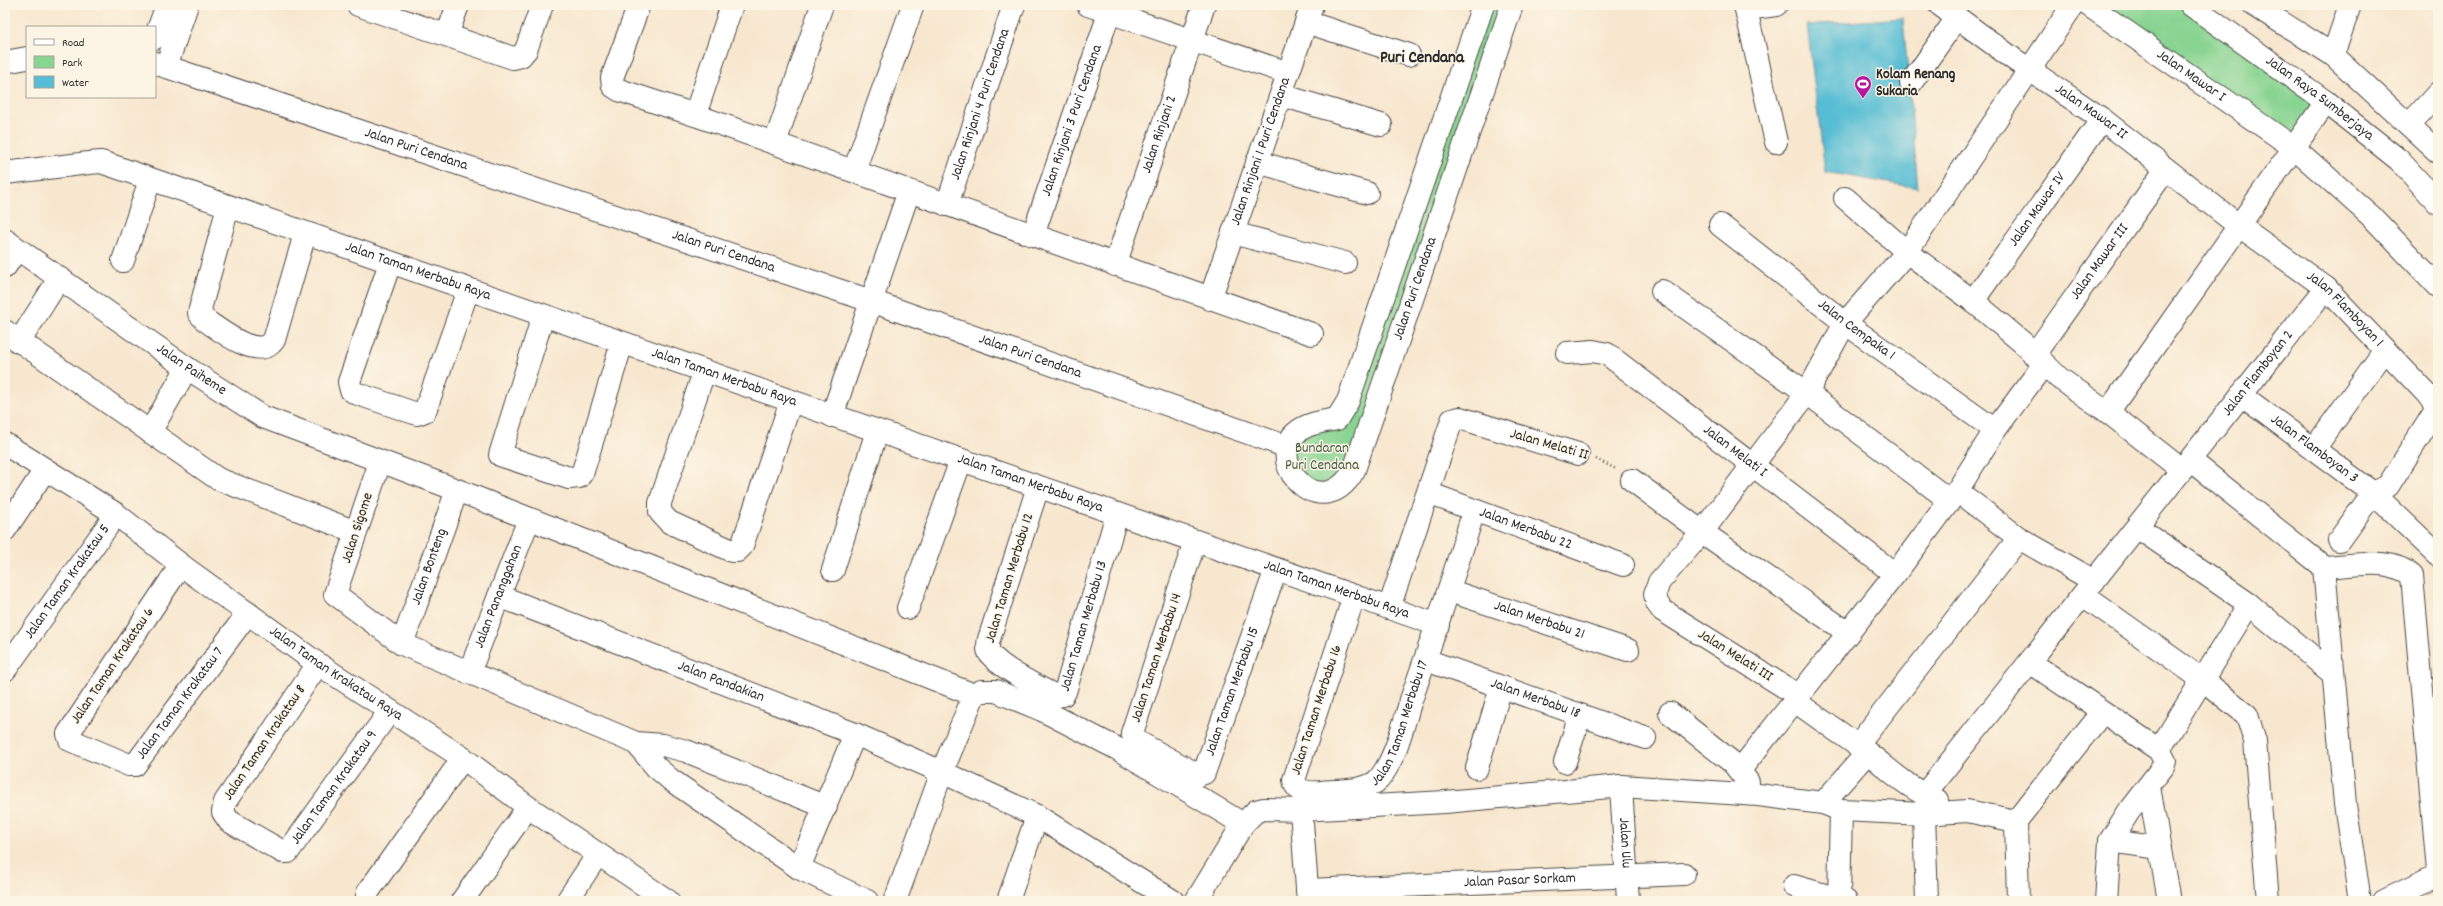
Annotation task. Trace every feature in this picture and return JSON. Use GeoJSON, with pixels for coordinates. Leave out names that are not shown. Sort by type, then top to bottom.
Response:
{"type":"FeatureCollection","features":[{"type":"Feature","properties":{"kind":"street"},"geometry":{"type":"LineString","coordinates":[[156,35],[167,5]]}},
{"type":"Feature","properties":{"kind":"street"},"geometry":{"type":"LineString","coordinates":[[160,65],[187,5]]}},
{"type":"Feature","properties":{"kind":"street"},"geometry":{"type":"LineString","coordinates":[[447,35],[458,5]]}},
{"type":"Feature","properties":{"kind":"street"},"geometry":{"type":"LineString","coordinates":[[368,6],[447,35],[517,58],[526,50],[542,5]]}},
{"type":"Feature","properties":{"kind":"street"},"geometry":{"type":"LineString","coordinates":[[639,5],[612,78],[613,86],[619,90],[775,143],[1312,334]]}},
{"type":"Feature","properties":{"kind":"street"},"geometry":{"type":"LineString","coordinates":[[695,115],[732,5]]}},
{"type":"Feature","properties":{"kind":"street"},"geometry":{"type":"LineString","coordinates":[[775,143],[822,5]]}},
{"type":"Feature","properties":{"kind":"street"},"geometry":{"type":"LineString","coordinates":[[854,172],[913,5]]}},
{"type":"Feature","properties":{"kind":"street","name":"Jalan Rinjani 4 Puri Cendana"},"geometry":{"type":"LineString","coordinates":[[947,205],[1014,5]]}},
{"type":"Feature","properties":{"kind":"street"},"geometry":{"type":"LineString","coordinates":[[1088,5],[1111,9],[1192,40],[1288,73]]}},
{"type":"Feature","properties":{"kind":"street","name":"Jalan Rinjani 2"},"geometry":{"type":"LineString","coordinates":[[1115,265],[1204,5]]}},
{"type":"Feature","properties":{"kind":"street","name":"Jalan Puri Cendana"},"geometry":{"type":"LineString","coordinates":[[1480,14],[1348,401],[1337,419],[1307,426],[1299,431],[1288,448],[1288,467],[1292,476],[1306,489],[1326,492],[1335,489],[1344,484],[1354,470],[1512,5]]}},
{"type":"Feature","properties":{"kind":"street"},"geometry":{"type":"LineString","coordinates":[[1776,5],[1745,7],[1776,142]]}},
{"type":"Feature","properties":{"kind":"street","name":"Jalan Mawar II"},"geometry":{"type":"LineString","coordinates":[[1940,5],[2030,70],[2102,119],[2238,224]]}},
{"type":"Feature","properties":{"kind":"street"},"geometry":{"type":"LineString","coordinates":[[1702,532],[1806,393],[1845,323],[1907,252],[2073,5]]}},
{"type":"Feature","properties":{"kind":"street","name":"Jalan Mawar I"},"geometry":{"type":"LineString","coordinates":[[2088,5],[2293,147],[2372,217],[2438,286]]}},
{"type":"Feature","properties":{"kind":"street","name":"Jalan Raya Sumberjaya"},"geometry":{"type":"LineString","coordinates":[[2191,5],[2326,102],[2399,160],[2438,203]]}},
{"type":"Feature","properties":{"kind":"street"},"geometry":{"type":"LineString","coordinates":[[2254,5],[2333,55],[2438,152]]}},
{"type":"Feature","properties":{"kind":"street"},"geometry":{"type":"LineString","coordinates":[[2333,55],[2350,5]]}},
{"type":"Feature","properties":{"kind":"street","name":"Jalan Rinjani 3 Puri Cendana"},"geometry":{"type":"LineString","coordinates":[[1033,236],[1111,9]]}},
{"type":"Feature","properties":{"kind":"street"},"geometry":{"type":"LineString","coordinates":[[1309,14],[1409,55]]}},
{"type":"Feature","properties":{"kind":"street","name":"Jalan Rinjani 1 Puri Cendana"},"geometry":{"type":"LineString","coordinates":[[1210,298],[1309,14]]}},
{"type":"Feature","properties":{"kind":"street"},"geometry":{"type":"LineString","coordinates":[[1480,14],[1502,32]]}},
{"type":"Feature","properties":{"kind":"street"},"geometry":{"type":"LineString","coordinates":[[1911,83],[1957,18]]}},
{"type":"Feature","properties":{"kind":"street"},"geometry":{"type":"LineString","coordinates":[[5,62],[26,58]]}},
{"type":"Feature","properties":{"kind":"street","name":"Jalan Puri Cendana"},"geometry":{"type":"LineString","coordinates":[[160,65],[871,301],[1288,448]]}},
{"type":"Feature","properties":{"kind":"street"},"geometry":{"type":"LineString","coordinates":[[2409,125],[2438,93]]}},
{"type":"Feature","properties":{"kind":"street"},"geometry":{"type":"LineString","coordinates":[[1281,95],[1381,125]]}},
{"type":"Feature","properties":{"kind":"street"},"geometry":{"type":"LineString","coordinates":[[2108,412],[2238,224],[2326,102]]}},
{"type":"Feature","properties":{"kind":"street","name":"Jalan Mawar IV"},"geometry":{"type":"LineString","coordinates":[[1973,301],[2102,119]]}},
{"type":"Feature","properties":{"kind":"street","name":"Jalan Taman Merbabu Raya"},"geometry":{"type":"LineString","coordinates":[[5,173],[101,162],[305,234],[1438,625]]}},
{"type":"Feature","properties":{"kind":"street"},"geometry":{"type":"LineString","coordinates":[[1257,162],[1368,193]]}},
{"type":"Feature","properties":{"kind":"street","name":"Jalan Mawar III"},"geometry":{"type":"LineString","coordinates":[[1797,699],[1847,632],[1895,574],[1953,495],[2039,360],[2166,168]]}},
{"type":"Feature","properties":{"kind":"street"},"geometry":{"type":"LineString","coordinates":[[123,261],[150,180]]}},
{"type":"Feature","properties":{"kind":"street"},"geometry":{"type":"LineString","coordinates":[[832,416],[909,191]]}},
{"type":"Feature","properties":{"kind":"street"},"geometry":{"type":"LineString","coordinates":[[1845,198],[1907,252],[1973,301],[2079,394],[2186,465],[2324,567],[2390,564],[2405,570],[2412,576],[2438,871]]}},
{"type":"Feature","properties":{"kind":"street"},"geometry":{"type":"LineString","coordinates":[[228,207],[199,310],[203,318],[226,334],[256,349],[264,348],[273,342],[305,234]]}},
{"type":"Feature","properties":{"kind":"street","name":"Jalan Flamboyan 1"},"geometry":{"type":"LineString","coordinates":[[2238,224],[2326,288],[2438,408]]}},
{"type":"Feature","properties":{"kind":"street","name":"Jalan Cempaka 1"},"geometry":{"type":"LineString","coordinates":[[1720,225],[1845,323],[1995,430]]}},
{"type":"Feature","properties":{"kind":"street"},"geometry":{"type":"LineString","coordinates":[[1233,233],[1345,263]]}},
{"type":"Feature","properties":{"kind":"street","name":"Jalan Paiheme"},"geometry":{"type":"LineString","coordinates":[[9,252],[60,279],[187,368],[263,417],[457,490],[974,695]]}},
{"type":"Feature","properties":{"kind":"street"},"geometry":{"type":"LineString","coordinates":[[390,263],[349,382],[351,390],[355,393],[383,404],[417,414],[424,412],[468,290]]}},
{"type":"Feature","properties":{"kind":"street"},"geometry":{"type":"LineString","coordinates":[[60,279],[12,337],[208,472],[231,485],[356,532]]}},
{"type":"Feature","properties":{"kind":"street","name":"Jalan Flamboyan 2"},"geometry":{"type":"LineString","coordinates":[[1924,805],[2030,662],[2326,288]]}},
{"type":"Feature","properties":{"kind":"street"},"geometry":{"type":"LineString","coordinates":[[1662,291],[1806,393],[1953,495],[2018,538],[2088,588],[2242,710],[2250,722],[2255,741],[2268,901]]}},
{"type":"Feature","properties":{"kind":"street"},"geometry":{"type":"LineString","coordinates":[[543,316],[500,455],[568,478],[579,477],[583,471],[622,343]]}},
{"type":"Feature","properties":{"kind":"street"},"geometry":{"type":"LineString","coordinates":[[2314,449],[2385,350]]}},
{"type":"Feature","properties":{"kind":"street","name":"Jalan Melati I"},"geometry":{"type":"LineString","coordinates":[[1567,353],[1593,351],[1607,354],[1895,574]]}},
{"type":"Feature","properties":{"kind":"street"},"geometry":{"type":"LineString","coordinates":[[150,432],[187,368]]}},
{"type":"Feature","properties":{"kind":"street"},"geometry":{"type":"LineString","coordinates":[[704,372],[659,507],[662,516],[669,522],[732,551],[740,549],[791,401]]}},
{"type":"Feature","properties":{"kind":"street","name":"Jalan Flamboyan 3"},"geometry":{"type":"LineString","coordinates":[[2241,395],[2314,449],[2381,489],[2438,554]]}},
{"type":"Feature","properties":{"kind":"street"},"geometry":{"type":"LineString","coordinates":[[2339,540],[2381,489],[2438,408]]}},
{"type":"Feature","properties":{"kind":"street","name":"Jalan Melati II"},"geometry":{"type":"LineString","coordinates":[[1428,493],[1450,424],[1457,418],[1578,454]]}},
{"type":"Feature","properties":{"kind":"street"},"geometry":{"type":"LineString","coordinates":[[833,570],[877,431]]}},
{"type":"Feature","properties":{"kind":"street","name":"Jalan Taman Krakatau Raya"},"geometry":{"type":"LineString","coordinates":[[5,444],[116,514],[181,564],[318,664],[463,758],[528,807],[668,901]]}},
{"type":"Feature","properties":{"kind":"street"},"geometry":{"type":"LineString","coordinates":[[908,608],[961,460]]}},
{"type":"Feature","properties":{"kind":"street","name":"Jalan Sigome"},"geometry":{"type":"LineString","coordinates":[[380,462],[335,594],[402,644]]}},
{"type":"Feature","properties":{"kind":"street"},"geometry":{"type":"LineString","coordinates":[[5,530],[45,470]]}},
{"type":"Feature","properties":{"kind":"street"},"geometry":{"type":"LineString","coordinates":[[1632,480],[1702,532],[1847,632]]}},
{"type":"Feature","properties":{"kind":"street","name":"Jalan Taman Merbabu 12"},"geometry":{"type":"LineString","coordinates":[[1022,678],[990,653],[988,642],[1038,487]]}},
{"type":"Feature","properties":{"kind":"street","name":"Jalan Bonteng"},"geometry":{"type":"LineString","coordinates":[[402,644],[457,490]]}},
{"type":"Feature","properties":{"kind":"street"},"geometry":{"type":"LineString","coordinates":[[1389,608],[1428,493]]}},
{"type":"Feature","properties":{"kind":"street","name":"Jalan Merbabu 22"},"geometry":{"type":"LineString","coordinates":[[1428,493],[1623,565]]}},
{"type":"Feature","properties":{"kind":"street","name":"Jalan Taman Merbabu 17"},"geometry":{"type":"LineString","coordinates":[[1334,791],[1366,786],[1378,779],[1393,754],[1450,591],[1474,510]]}},
{"type":"Feature","properties":{"kind":"street","name":"Jalan Taman Krakatau 5"},"geometry":{"type":"LineString","coordinates":[[5,670],[116,514]]}},
{"type":"Feature","properties":{"kind":"street","name":"Jalan Taman Merbabu 13"},"geometry":{"type":"LineString","coordinates":[[1022,678],[1056,696],[1063,695],[1117,514]]}},
{"type":"Feature","properties":{"kind":"street","name":"Jalan Pananggahan"},"geometry":{"type":"LineString","coordinates":[[469,673],[529,519]]}},
{"type":"Feature","properties":{"kind":"street"},"geometry":{"type":"LineString","coordinates":[[2137,526],[2249,604],[2332,673]]}},
{"type":"Feature","properties":{"kind":"street","name":"Jalan Melati III"},"geometry":{"type":"LineString","coordinates":[[1702,532],[1659,582],[1655,594],[1657,603],[1671,617],[1797,699],[1862,750],[1924,805]]}},
{"type":"Feature","properties":{"kind":"street"},"geometry":{"type":"LineString","coordinates":[[1794,886],[1842,900],[1832,807],[1862,750],[2018,538]]}},
{"type":"Feature","properties":{"kind":"street","name":"Jalan Taman Merbabu 14"},"geometry":{"type":"LineString","coordinates":[[1165,759],[1134,740],[1132,733],[1195,541]]}},
{"type":"Feature","properties":{"kind":"street","name":"Jalan Taman Krakatau 6"},"geometry":{"type":"LineString","coordinates":[[100,753],[70,740],[68,734],[181,564]]}},
{"type":"Feature","properties":{"kind":"street"},"geometry":{"type":"LineString","coordinates":[[2324,567],[2332,673],[2345,804],[2360,901]]}},
{"type":"Feature","properties":{"kind":"street","name":"Jalan Taman Merbabu 15"},"geometry":{"type":"LineString","coordinates":[[1165,759],[1198,776],[1204,773],[1276,569]]}},
{"type":"Feature","properties":{"kind":"street","name":"Jalan Merbabu 21"},"geometry":{"type":"LineString","coordinates":[[1450,591],[1628,650]]}},
{"type":"Feature","properties":{"kind":"street","name":"Jalan Pandakian"},"geometry":{"type":"LineString","coordinates":[[498,596],[855,734],[942,772],[1037,816],[1173,901]]}},
{"type":"Feature","properties":{"kind":"street","name":"Jalan Taman Merbabu 16"},"geometry":{"type":"LineString","coordinates":[[1334,791],[1309,793],[1300,790],[1295,785],[1294,780],[1354,596]]}},
{"type":"Feature","properties":{"kind":"street"},"geometry":{"type":"LineString","coordinates":[[2159,750],[2249,604]]}},
{"type":"Feature","properties":{"kind":"street","name":"Jalan Taman Krakatau 7"},"geometry":{"type":"LineString","coordinates":[[100,753],[129,765],[135,765],[248,613]]}},
{"type":"Feature","properties":{"kind":"street"},"geometry":{"type":"LineString","coordinates":[[402,644],[636,743],[663,745],[686,751],[826,807]]}},
{"type":"Feature","properties":{"kind":"street","name":"Jalan Merbabu 18"},"geometry":{"type":"LineString","coordinates":[[1426,660],[1645,738]]}},
{"type":"Feature","properties":{"kind":"street"},"geometry":{"type":"LineString","coordinates":[[2030,662],[2102,713],[2159,750],[2164,757],[2165,764],[2149,787],[2131,808],[2110,841],[2106,901]]}},
{"type":"Feature","properties":{"kind":"street","name":"Jalan Taman Krakatau 8"},"geometry":{"type":"LineString","coordinates":[[252,835],[225,817],[223,812],[225,802],[318,664]]}},
{"type":"Feature","properties":{"kind":"street"},"geometry":{"type":"LineString","coordinates":[[1477,768],[1501,687]]}},
{"type":"Feature","properties":{"kind":"street"},"geometry":{"type":"LineString","coordinates":[[895,901],[942,772],[974,695],[982,691],[996,691],[1042,710],[1116,748],[1243,824]]}},
{"type":"Feature","properties":{"kind":"street"},"geometry":{"type":"LineString","coordinates":[[1740,770],[1797,699]]}},
{"type":"Feature","properties":{"kind":"street","name":"Jalan Taman Krakatau 9"},"geometry":{"type":"LineString","coordinates":[[252,835],[283,852],[288,852],[390,711]]}},
{"type":"Feature","properties":{"kind":"street"},"geometry":{"type":"LineString","coordinates":[[1670,713],[1740,770],[1758,795]]}},
{"type":"Feature","properties":{"kind":"street"},"geometry":{"type":"LineString","coordinates":[[2018,901],[2016,821],[2102,713]]}},
{"type":"Feature","properties":{"kind":"street"},"geometry":{"type":"LineString","coordinates":[[1565,762],[1580,715]]}},
{"type":"Feature","properties":{"kind":"street"},"geometry":{"type":"LineString","coordinates":[[799,868],[826,807],[855,734]]}},
{"type":"Feature","properties":{"kind":"street"},"geometry":{"type":"LineString","coordinates":[[636,743],[656,767],[671,780],[799,868],[867,901]]}},
{"type":"Feature","properties":{"kind":"street"},"geometry":{"type":"LineString","coordinates":[[366,901],[368,892],[463,758]]}},
{"type":"Feature","properties":{"kind":"street"},"geometry":{"type":"LineString","coordinates":[[1196,901],[1243,824],[1256,811],[1264,808],[1301,810],[1445,802],[1621,786],[1758,795],[1832,807],[1924,805],[1967,811],[2016,821]]}},
{"type":"Feature","properties":{"kind":"street","name":"Jalan Ulu"},"geometry":{"type":"LineString","coordinates":[[1621,786],[1628,901]]}},
{"type":"Feature","properties":{"kind":"street"},"geometry":{"type":"LineString","coordinates":[[2149,787],[2169,901]]}},
{"type":"Feature","properties":{"kind":"street"},"geometry":{"type":"LineString","coordinates":[[1924,805],[1927,901]]}},
{"type":"Feature","properties":{"kind":"street"},"geometry":{"type":"LineString","coordinates":[[462,901],[528,807]]}},
{"type":"Feature","properties":{"kind":"street"},"geometry":{"type":"LineString","coordinates":[[1301,810],[1307,895]]}},
{"type":"Feature","properties":{"kind":"street"},"geometry":{"type":"LineString","coordinates":[[1008,901],[1037,816]]}},
{"type":"Feature","properties":{"kind":"street"},"geometry":{"type":"LineString","coordinates":[[2110,841],[2160,848]]}},
{"type":"Feature","properties":{"kind":"street"},"geometry":{"type":"LineString","coordinates":[[567,901],[598,854]]}},
{"type":"Feature","properties":{"kind":"street","name":"Jalan Pasar Sorkam"},"geometry":{"type":"LineString","coordinates":[[1307,895],[1626,876],[1684,874]]}},
{"type":"Feature","properties":{"kind":"street"},"geometry":{"type":"LineString","coordinates":[[2384,901],[2438,875]]}},
{"type":"Feature","properties":{"kind":"path","name":"Jalan Melati II"},"geometry":{"type":"LineString","coordinates":[[1578,454],[1594,458],[1632,480]]}},
{"type":"Feature","properties":{"kind":"green space","name":"Bundaran Puri Cendana"},"geometry":{"type":"Polygon","coordinates":[[[1483,5],[1512,5],[1354,470],[1316,492],[1288,447],[1337,419],[1483,5]]]}},
{"type":"Feature","properties":{"kind":"green space"},"geometry":{"type":"Polygon","coordinates":[[[2088,5],[2191,5],[2326,102],[2293,147],[2088,5]]]}},
{"type":"Feature","properties":{"kind":"water","name":"Kolam Renang Sukaria"},"geometry":{"type":"Polygon","coordinates":[[[1903,18],[1918,188],[1825,172],[1807,25],[1903,18]]]}},
{"type":"Feature","properties":{"kind":"place","name":"Kolam Renang Sukaria"},"geometry":{"type":"Point","coordinates":[1863,99]}},
{"type":"Feature","properties":{"kind":"district","name":"Puri Cendana"},"geometry":{"type":"Point","coordinates":[1422,59]}}]}
